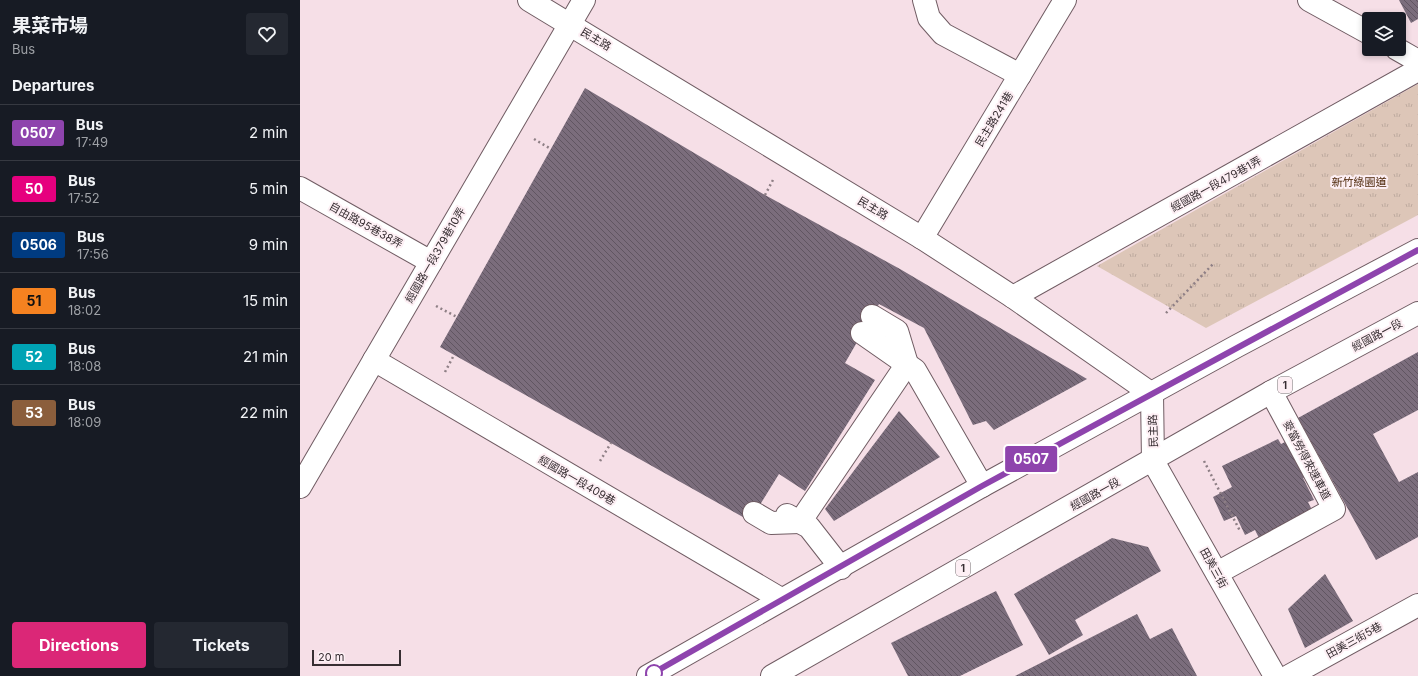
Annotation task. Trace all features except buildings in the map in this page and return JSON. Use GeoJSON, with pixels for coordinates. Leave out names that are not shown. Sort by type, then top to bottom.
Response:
{"type":"FeatureCollection","features":[{"type":"Feature","properties":{"kind":"main road","name":"民主路"},"geometry":{"type":"LineString","coordinates":[[529,0],[922,238],[1013,297],[1152,394],[1153,460]]}},
{"type":"Feature","properties":{"kind":"main road","name":"經國路一段379巷10弄"},"geometry":{"type":"LineString","coordinates":[[300,487],[584,0]]}},
{"type":"Feature","properties":{"kind":"main road"},"geometry":{"type":"LineString","coordinates":[[924,0],[929,18],[943,34],[1020,75]]}},
{"type":"Feature","properties":{"kind":"main road","name":"民主路241巷"},"geometry":{"type":"LineString","coordinates":[[922,238],[1065,0]]}},
{"type":"Feature","properties":{"kind":"main road"},"geometry":{"type":"LineString","coordinates":[[1309,0],[1331,6],[1362,28]]}},
{"type":"Feature","properties":{"kind":"main road"},"geometry":{"type":"LineString","coordinates":[[1406,54],[1418,61]]}},
{"type":"Feature","properties":{"kind":"main road","name":"經國路一段479巷1弄"},"geometry":{"type":"LineString","coordinates":[[1013,297],[1418,70]]}},
{"type":"Feature","properties":{"kind":"main road","name":"自由路95巷38弄"},"geometry":{"type":"LineString","coordinates":[[300,188],[431,262]]}},
{"type":"Feature","properties":{"kind":"main road"},"geometry":{"type":"LineString","coordinates":[[648,676],[982,486],[1418,250]]}},
{"type":"Feature","properties":{"kind":"main road","name":"經國路一段"},"geometry":{"type":"LineString","coordinates":[[772,676],[1271,392],[1418,313]]}},
{"type":"Feature","properties":{"kind":"main road"},"geometry":{"type":"LineString","coordinates":[[867,324],[906,364],[915,370],[982,486]]}},
{"type":"Feature","properties":{"kind":"main road","name":"經國路一段409巷"},"geometry":{"type":"LineString","coordinates":[[374,360],[781,599]]}},
{"type":"Feature","properties":{"kind":"main road"},"geometry":{"type":"LineString","coordinates":[[800,522],[906,364]]}},
{"type":"Feature","properties":{"kind":"main road","name":"麥當勞得來速車道"},"geometry":{"type":"LineString","coordinates":[[1217,573],[1334,509],[1271,392]]}},
{"type":"Feature","properties":{"kind":"main road","name":"田美三街"},"geometry":{"type":"LineString","coordinates":[[1153,460],[1275,676]]}},
{"type":"Feature","properties":{"kind":"main road"},"geometry":{"type":"LineString","coordinates":[[758,507],[800,522],[809,527],[840,568]]}},
{"type":"Feature","properties":{"kind":"main road","name":"田美三街5巷"},"geometry":{"type":"LineString","coordinates":[[1289,676],[1418,604]]}},
{"type":"Feature","properties":{"kind":"path"},"geometry":{"type":"LineString","coordinates":[[1166,313],[1213,264]]}},
{"type":"Feature","properties":{"kind":"path"},"geometry":{"type":"LineString","coordinates":[[1192,438],[1252,554]]}},
{"type":"Feature","properties":{"kind":"green space","name":"新竹綠園道"},"geometry":{"type":"Polygon","coordinates":[[[1418,84],[1418,215],[1206,328],[1097,266],[1418,84]]]}},
{"type":"Feature","properties":{"kind":"bus line","name":"0507"},"geometry":{"type":"LineString","coordinates":[[648,676],[982,486],[1238,346],[1418,250]]}}]}
